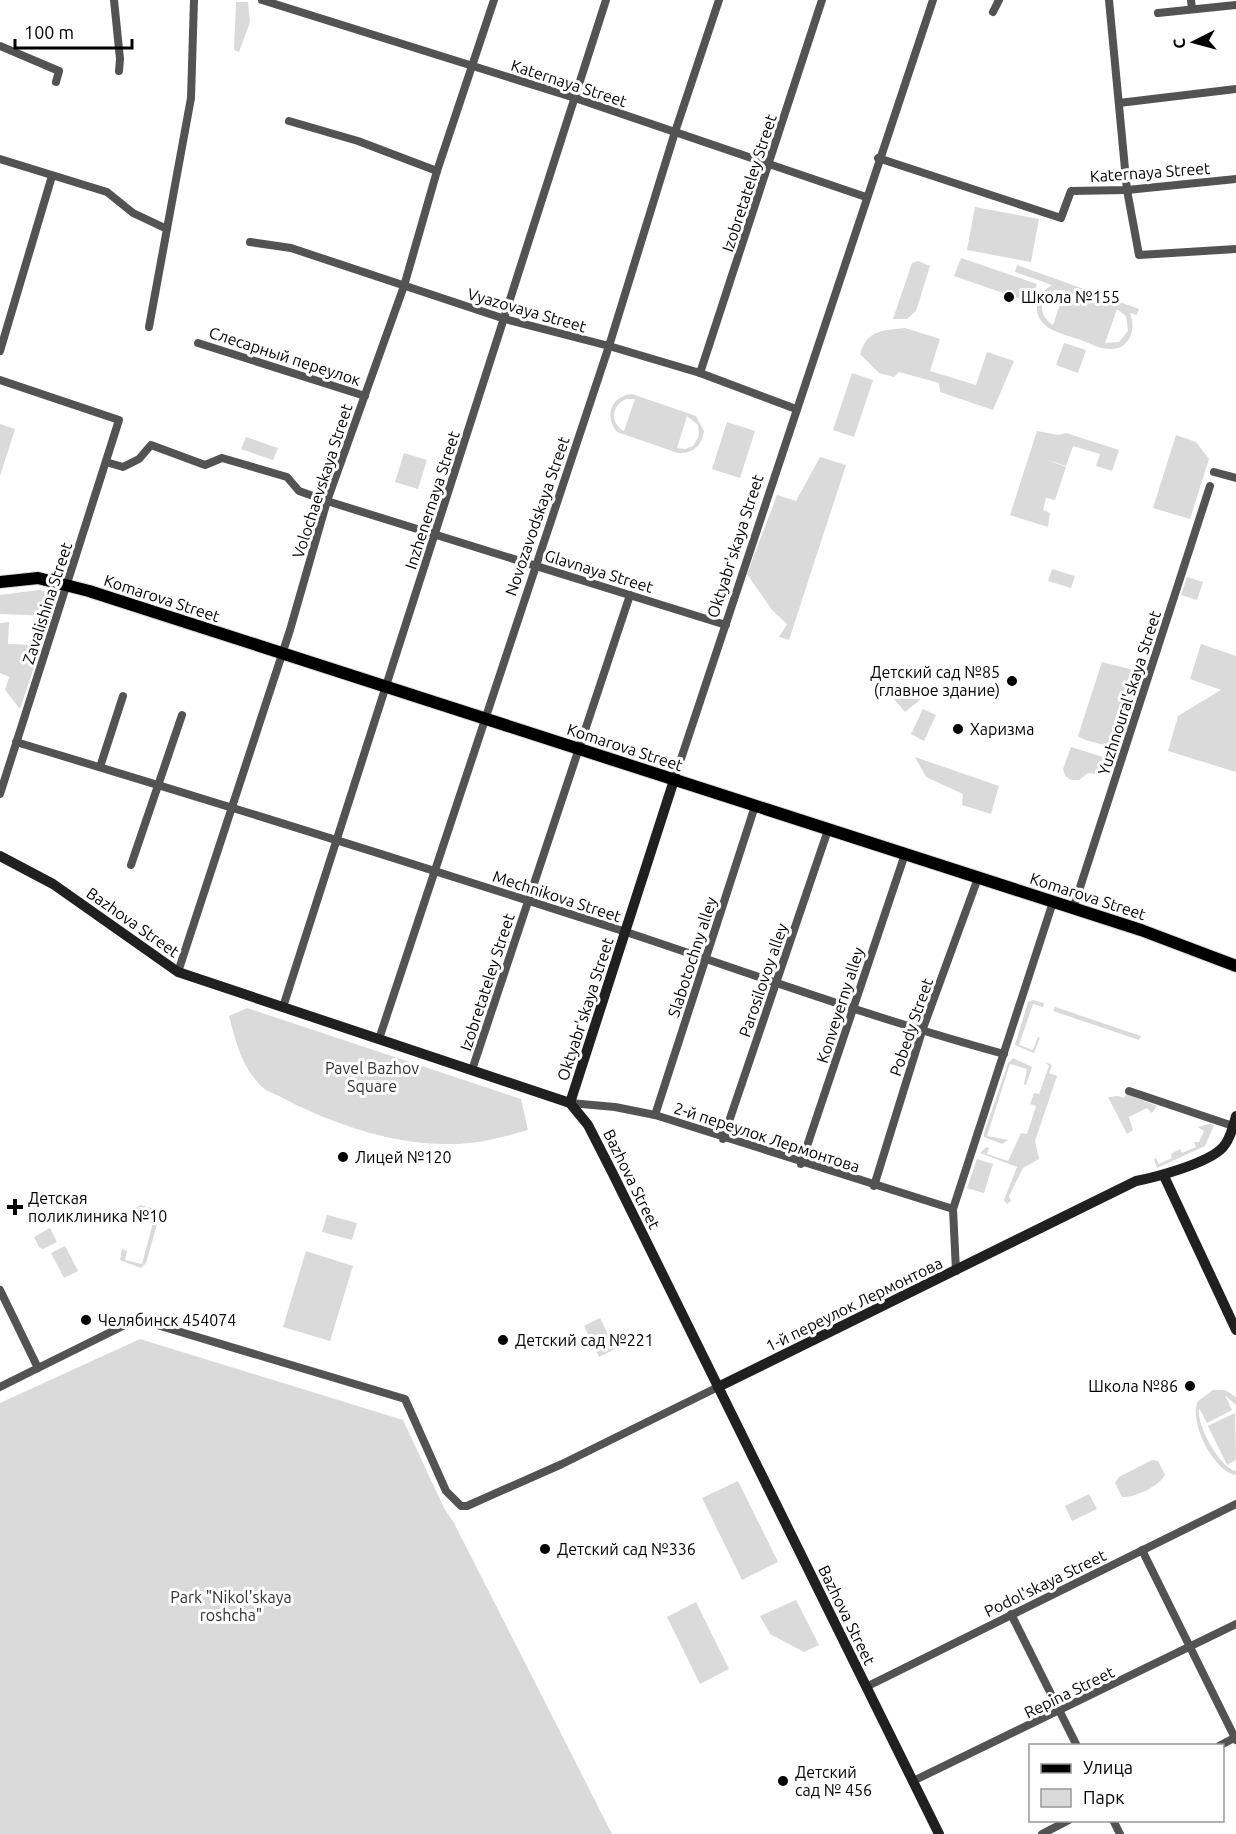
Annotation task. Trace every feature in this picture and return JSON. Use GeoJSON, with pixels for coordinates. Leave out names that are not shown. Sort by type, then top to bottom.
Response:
{"type":"FeatureCollection","features":[{"type":"Feature","properties":{"kind":"main road","name":"Komarova Street"},"geometry":{"type":"LineString","coordinates":[[0,582],[29,578],[67,585],[484,717],[1141,930],[1236,966]]}},
{"type":"Feature","properties":{"kind":"main road","name":"Oktyabr'skaya Street"},"geometry":{"type":"LineString","coordinates":[[570,1103],[674,780]]}},
{"type":"Feature","properties":{"kind":"main road","name":"Bazhova Street"},"geometry":{"type":"LineString","coordinates":[[0,856],[53,884],[178,972],[570,1103],[588,1125],[939,1834]]}},
{"type":"Feature","properties":{"kind":"main road","name":"1-й переулок Лермонтова"},"geometry":{"type":"LineString","coordinates":[[718,1387],[1136,1181],[1164,1176],[1221,1150],[1234,1121]]}},
{"type":"Feature","properties":{"kind":"main road"},"geometry":{"type":"LineString","coordinates":[[1164,1176],[1236,1330]]}},
{"type":"Feature","properties":{"kind":"street"},"geometry":{"type":"LineString","coordinates":[[114,0],[120,59],[119,71]]}},
{"type":"Feature","properties":{"kind":"street"},"geometry":{"type":"LineString","coordinates":[[149,327],[191,98],[194,0]]}},
{"type":"Feature","properties":{"kind":"street","name":"Katernaya Street"},"geometry":{"type":"LineString","coordinates":[[262,0],[575,98],[866,197]]}},
{"type":"Feature","properties":{"kind":"street","name":"Volochaevskaya Street"},"geometry":{"type":"LineString","coordinates":[[178,972],[282,653],[327,501],[404,286],[437,171],[494,0]]}},
{"type":"Feature","properties":{"kind":"street","name":"Inzhenernaya Street"},"geometry":{"type":"LineString","coordinates":[[283,1007],[606,0]]}},
{"type":"Feature","properties":{"kind":"street","name":"Novozavodskaya Street"},"geometry":{"type":"LineString","coordinates":[[379,1039],[534,566],[609,346],[675,132],[719,0]]}},
{"type":"Feature","properties":{"kind":"street","name":"Izobretateley Street"},"geometry":{"type":"LineString","coordinates":[[700,373],[822,0]]}},
{"type":"Feature","properties":{"kind":"street","name":"Oktyabr'skaya Street"},"geometry":{"type":"LineString","coordinates":[[674,780],[878,158],[933,0]]}},
{"type":"Feature","properties":{"kind":"street"},"geometry":{"type":"LineString","coordinates":[[993,12],[999,0]]}},
{"type":"Feature","properties":{"kind":"street"},"geometry":{"type":"LineString","coordinates":[[1109,0],[1127,190],[1138,255],[1236,249]]}},
{"type":"Feature","properties":{"kind":"street"},"geometry":{"type":"LineString","coordinates":[[1191,0],[1192,9]]}},
{"type":"Feature","properties":{"kind":"street"},"geometry":{"type":"LineString","coordinates":[[1158,13],[1236,5]]}},
{"type":"Feature","properties":{"kind":"street"},"geometry":{"type":"LineString","coordinates":[[0,46],[59,71],[56,82]]}},
{"type":"Feature","properties":{"kind":"street"},"geometry":{"type":"LineString","coordinates":[[1119,103],[1236,89]]}},
{"type":"Feature","properties":{"kind":"street"},"geometry":{"type":"LineString","coordinates":[[289,121],[323,130],[437,171]]}},
{"type":"Feature","properties":{"kind":"street","name":"Katernaya Street"},"geometry":{"type":"LineString","coordinates":[[878,158],[1060,218],[1071,191],[1127,190],[1236,179]]}},
{"type":"Feature","properties":{"kind":"street"},"geometry":{"type":"LineString","coordinates":[[0,159],[106,192],[133,213],[167,229]]}},
{"type":"Feature","properties":{"kind":"street"},"geometry":{"type":"LineString","coordinates":[[0,351],[52,176]]}},
{"type":"Feature","properties":{"kind":"street","name":"Vyazovaya Street"},"geometry":{"type":"LineString","coordinates":[[250,242],[291,248],[505,319],[700,373],[796,409]]}},
{"type":"Feature","properties":{"kind":"street","name":"Слесарный переулок"},"geometry":{"type":"LineString","coordinates":[[198,343],[365,396]]}},
{"type":"Feature","properties":{"kind":"street","name":"Zavalishina Street"},"geometry":{"type":"LineString","coordinates":[[0,380],[119,420],[0,794]]}},
{"type":"Feature","properties":{"kind":"street","name":"Glavnaya Street"},"geometry":{"type":"LineString","coordinates":[[106,462],[123,467],[139,459],[151,445],[205,465],[222,458],[287,477],[299,491],[327,501],[726,625]]}},
{"type":"Feature","properties":{"kind":"street"},"geometry":{"type":"LineString","coordinates":[[1214,472],[1236,478]]}},
{"type":"Feature","properties":{"kind":"street","name":"Yuzhnoural'skaya Street"},"geometry":{"type":"LineString","coordinates":[[1073,909],[1210,486]]}},
{"type":"Feature","properties":{"kind":"street","name":"Izobretateley Street"},"geometry":{"type":"LineString","coordinates":[[472,1070],[630,595]]}},
{"type":"Feature","properties":{"kind":"street"},"geometry":{"type":"LineString","coordinates":[[100,767],[123,696]]}},
{"type":"Feature","properties":{"kind":"street"},"geometry":{"type":"LineString","coordinates":[[131,866],[182,715]]}},
{"type":"Feature","properties":{"kind":"street","name":"Mechnikova Street"},"geometry":{"type":"LineString","coordinates":[[16,742],[232,806],[626,932],[853,1010],[1004,1054]]}},
{"type":"Feature","properties":{"kind":"street","name":"Slabotochny alley"},"geometry":{"type":"LineString","coordinates":[[654,1116],[755,806]]}},
{"type":"Feature","properties":{"kind":"street","name":"Parosilovoy alley"},"geometry":{"type":"LineString","coordinates":[[723,1138],[828,830]]}},
{"type":"Feature","properties":{"kind":"street","name":"Konveyerny alley"},"geometry":{"type":"LineString","coordinates":[[801,1164],[904,854]]}},
{"type":"Feature","properties":{"kind":"street","name":"Pobedy Street"},"geometry":{"type":"LineString","coordinates":[[874,1186],[922,1031],[978,878]]}},
{"type":"Feature","properties":{"kind":"street"},"geometry":{"type":"LineString","coordinates":[[956,1271],[952,1209],[1053,902]]}},
{"type":"Feature","properties":{"kind":"street"},"geometry":{"type":"LineString","coordinates":[[1129,1091],[1234,1121]]}},
{"type":"Feature","properties":{"kind":"street","name":"2-й переулок Лермонтова"},"geometry":{"type":"LineString","coordinates":[[570,1103],[615,1107],[654,1116],[801,1164],[952,1209]]}},
{"type":"Feature","properties":{"kind":"street"},"geometry":{"type":"LineString","coordinates":[[0,1290],[38,1368],[0,1387]]}},
{"type":"Feature","properties":{"kind":"street","name":"1-й переулок Лермонтова"},"geometry":{"type":"LineString","coordinates":[[38,1368],[136,1319],[405,1399],[446,1491],[454,1502],[467,1506],[562,1464],[718,1387]]}},
{"type":"Feature","properties":{"kind":"street","name":"Podol'skaya Street"},"geometry":{"type":"LineString","coordinates":[[866,1687],[1236,1504]]}},
{"type":"Feature","properties":{"kind":"street"},"geometry":{"type":"LineString","coordinates":[[1142,1550],[1236,1738]]}},
{"type":"Feature","properties":{"kind":"street"},"geometry":{"type":"LineString","coordinates":[[1011,1614],[1076,1744]]}},
{"type":"Feature","properties":{"kind":"street","name":"Repina Street"},"geometry":{"type":"LineString","coordinates":[[913,1781],[1060,1712],[1236,1624]]}},
{"type":"Feature","properties":{"kind":"street"},"geometry":{"type":"LineString","coordinates":[[1042,1834],[1067,1822]]}},
{"type":"Feature","properties":{"kind":"green space"},"geometry":{"type":"Polygon","coordinates":[[[236,2],[248,2],[250,22],[239,52],[234,50],[236,2]]]}},
{"type":"Feature","properties":{"kind":"green space"},"geometry":{"type":"Polygon","coordinates":[[[975,207],[1039,219],[1031,262],[967,250],[975,207]]]}},
{"type":"Feature","properties":{"kind":"green space"},"geometry":{"type":"Polygon","coordinates":[[[961,258],[1037,284],[1030,302],[954,276],[961,258]]]}},
{"type":"Feature","properties":{"kind":"green space"},"geometry":{"type":"Polygon","coordinates":[[[918,261],[930,266],[916,311],[907,319],[893,319],[912,263],[918,261]]]}},
{"type":"Feature","properties":{"kind":"green space"},"geometry":{"type":"Polygon","coordinates":[[[1017,265],[1139,309],[1137,315],[1130,313],[1132,330],[1128,341],[1119,347],[1105,349],[1046,326],[1038,315],[1038,300],[1052,285],[1015,272],[1017,265]],[[1055,290],[1046,297],[1042,306],[1044,316],[1053,325],[1065,290],[1055,290]],[[1117,309],[1105,343],[1119,342],[1128,331],[1126,316],[1117,309]]]}},
{"type":"Feature","properties":{"kind":"green space"},"geometry":{"type":"Polygon","coordinates":[[[905,328],[940,339],[930,371],[976,385],[987,352],[1014,361],[993,410],[940,392],[939,383],[899,372],[894,377],[879,373],[860,354],[867,340],[877,333],[905,328]]]}},
{"type":"Feature","properties":{"kind":"green space"},"geometry":{"type":"Polygon","coordinates":[[[1064,343],[1086,350],[1078,373],[1056,365],[1064,343]]]}},
{"type":"Feature","properties":{"kind":"green space"},"geometry":{"type":"Polygon","coordinates":[[[852,373],[873,380],[854,437],[833,430],[852,373]]]}},
{"type":"Feature","properties":{"kind":"green space"},"geometry":{"type":"Polygon","coordinates":[[[632,394],[696,416],[704,431],[699,445],[688,452],[678,453],[617,432],[610,413],[615,403],[632,394]],[[626,399],[617,406],[614,415],[616,424],[624,431],[635,399],[626,399]],[[687,416],[677,448],[685,449],[693,446],[699,436],[698,425],[687,416]]]}},
{"type":"Feature","properties":{"kind":"green space"},"geometry":{"type":"Polygon","coordinates":[[[727,422],[755,431],[740,478],[712,469],[727,422]]]}},
{"type":"Feature","properties":{"kind":"green space"},"geometry":{"type":"Polygon","coordinates":[[[0,424],[15,429],[0,476],[0,424]]]}},
{"type":"Feature","properties":{"kind":"green space"},"geometry":{"type":"Polygon","coordinates":[[[1037,431],[1058,435],[1066,433],[1119,450],[1112,471],[1096,466],[1100,454],[1073,446],[1066,466],[1045,459],[1066,467],[1055,500],[1046,498],[1043,510],[1050,513],[1048,527],[1010,515],[1037,431]]]}},
{"type":"Feature","properties":{"kind":"green space"},"geometry":{"type":"Polygon","coordinates":[[[1176,435],[1196,442],[1209,459],[1190,519],[1153,508],[1176,435]]]}},
{"type":"Feature","properties":{"kind":"green space"},"geometry":{"type":"Polygon","coordinates":[[[246,437],[278,448],[273,460],[241,449],[246,437]]]}},
{"type":"Feature","properties":{"kind":"green space"},"geometry":{"type":"Polygon","coordinates":[[[404,453],[427,460],[418,489],[395,482],[404,453]]]}},
{"type":"Feature","properties":{"kind":"green space"},"geometry":{"type":"Polygon","coordinates":[[[820,457],[846,465],[789,640],[779,637],[787,624],[772,610],[747,574],[777,495],[796,501],[820,457]]]}},
{"type":"Feature","properties":{"kind":"green space"},"geometry":{"type":"Polygon","coordinates":[[[1052,569],[1075,576],[1071,588],[1048,581],[1052,569]]]}},
{"type":"Feature","properties":{"kind":"green space"},"geometry":{"type":"Polygon","coordinates":[[[1187,577],[1203,582],[1197,600],[1181,595],[1187,577]]]}},
{"type":"Feature","properties":{"kind":"green space"},"geometry":{"type":"Polygon","coordinates":[[[39,590],[51,593],[56,600],[50,616],[0,614],[0,595],[39,590]]]}},
{"type":"Feature","properties":{"kind":"green space"},"geometry":{"type":"Polygon","coordinates":[[[9,622],[8,644],[30,645],[35,623],[42,623],[47,629],[20,709],[5,690],[9,677],[0,673],[0,623],[9,622]]]}},
{"type":"Feature","properties":{"kind":"green space"},"geometry":{"type":"Polygon","coordinates":[[[1201,644],[1236,656],[1236,772],[1168,751],[1178,716],[1221,690],[1190,679],[1201,644]]]}},
{"type":"Feature","properties":{"kind":"green space"},"geometry":{"type":"Polygon","coordinates":[[[1102,662],[1145,673],[1120,749],[1078,736],[1102,662]]]}},
{"type":"Feature","properties":{"kind":"green space"},"geometry":{"type":"Polygon","coordinates":[[[908,686],[920,700],[905,712],[893,698],[908,686]]]}},
{"type":"Feature","properties":{"kind":"green space"},"geometry":{"type":"Polygon","coordinates":[[[923,709],[936,715],[924,741],[911,734],[923,709]]]}},
{"type":"Feature","properties":{"kind":"green space"},"geometry":{"type":"Polygon","coordinates":[[[1071,747],[1109,759],[1104,775],[1088,773],[1079,780],[1071,780],[1065,776],[1063,769],[1071,747]]]}},
{"type":"Feature","properties":{"kind":"green space"},"geometry":{"type":"Polygon","coordinates":[[[915,757],[999,786],[991,814],[962,805],[963,794],[926,777],[915,757]]]}},
{"type":"Feature","properties":{"kind":"green space"},"geometry":{"type":"Polygon","coordinates":[[[1033,1000],[1044,1003],[1043,1007],[1033,1004],[1019,1045],[1033,1050],[1038,1037],[1040,1038],[1034,1053],[1015,1045],[1028,1002],[1033,1000]]]}},
{"type":"Feature","properties":{"kind":"green space"},"geometry":{"type":"Polygon","coordinates":[[[1055,1007],[1141,1036],[1139,1040],[1053,1011],[1055,1007]]]}},
{"type":"Feature","properties":{"kind":"green space","name":"Pavel Bazhov Square"},"geometry":{"type":"Polygon","coordinates":[[[247,1008],[521,1099],[528,1130],[471,1143],[431,1144],[386,1137],[320,1116],[265,1089],[254,1078],[240,1053],[229,1016],[247,1008]]]}},
{"type":"Feature","properties":{"kind":"green space"},"geometry":{"type":"Polygon","coordinates":[[[1013,1058],[1032,1067],[1026,1085],[1024,1084],[1027,1069],[1010,1064],[987,1136],[1008,1140],[1002,1144],[984,1137],[984,1133],[1008,1063],[1013,1058]]]}},
{"type":"Feature","properties":{"kind":"green space"},"geometry":{"type":"Polygon","coordinates":[[[1045,1062],[1052,1065],[1049,1073],[1057,1076],[1035,1141],[1039,1159],[1023,1168],[1009,1196],[1011,1201],[1007,1204],[1004,1200],[1017,1167],[980,1153],[986,1147],[989,1148],[987,1154],[1008,1161],[1021,1133],[1027,1134],[1036,1106],[1030,1104],[1034,1093],[1039,1094],[1049,1066],[1045,1062]]]}},
{"type":"Feature","properties":{"kind":"green space"},"geometry":{"type":"Polygon","coordinates":[[[1126,1094],[1157,1106],[1152,1113],[1147,1108],[1129,1117],[1133,1130],[1127,1134],[1108,1097],[1124,1098],[1126,1094]]]}},
{"type":"Feature","properties":{"kind":"green space"},"geometry":{"type":"Polygon","coordinates":[[[1214,1125],[1205,1146],[1157,1168],[1154,1159],[1156,1158],[1159,1164],[1172,1158],[1171,1154],[1180,1149],[1182,1153],[1196,1147],[1194,1142],[1199,1142],[1204,1131],[1198,1127],[1214,1125]]]}},
{"type":"Feature","properties":{"kind":"green space"},"geometry":{"type":"Polygon","coordinates":[[[977,1159],[993,1164],[984,1193],[967,1188],[977,1159]]]}},
{"type":"Feature","properties":{"kind":"green space"},"geometry":{"type":"Polygon","coordinates":[[[141,1205],[157,1210],[160,1214],[146,1263],[141,1268],[120,1260],[122,1249],[127,1251],[125,1260],[142,1264],[155,1215],[139,1210],[136,1220],[131,1219],[134,1209],[141,1205]]]}},
{"type":"Feature","properties":{"kind":"green space"},"geometry":{"type":"Polygon","coordinates":[[[327,1215],[357,1223],[352,1240],[322,1232],[327,1215]]]}},
{"type":"Feature","properties":{"kind":"green space"},"geometry":{"type":"Polygon","coordinates":[[[50,1228],[57,1242],[43,1249],[39,1247],[34,1237],[50,1228]]]}},
{"type":"Feature","properties":{"kind":"green space"},"geometry":{"type":"Polygon","coordinates":[[[65,1246],[78,1271],[64,1278],[51,1253],[65,1246]]]}},
{"type":"Feature","properties":{"kind":"green space"},"geometry":{"type":"Polygon","coordinates":[[[306,1251],[353,1266],[330,1341],[283,1327],[306,1251]]]}},
{"type":"Feature","properties":{"kind":"green space"},"geometry":{"type":"Polygon","coordinates":[[[600,1318],[615,1349],[599,1357],[584,1326],[600,1318]]]}},
{"type":"Feature","properties":{"kind":"green space","name":"Park \"Nikol'skaya roshcha\""},"geometry":{"type":"Polygon","coordinates":[[[140,1339],[403,1420],[444,1508],[454,1523],[612,1834],[0,1834],[0,1403],[140,1339]]]}},
{"type":"Feature","properties":{"kind":"green space"},"geometry":{"type":"Polygon","coordinates":[[[1213,1390],[1225,1390],[1236,1397],[1236,1405],[1225,1395],[1232,1410],[1207,1423],[1199,1408],[1201,1424],[1216,1454],[1229,1468],[1236,1471],[1236,1475],[1219,1465],[1212,1456],[1197,1421],[1198,1401],[1213,1390]]]}},
{"type":"Feature","properties":{"kind":"green space"},"geometry":{"type":"Polygon","coordinates":[[[1235,1413],[1236,1460],[1227,1465],[1208,1426],[1235,1413]]]}},
{"type":"Feature","properties":{"kind":"green space"},"geometry":{"type":"Polygon","coordinates":[[[1152,1460],[1158,1461],[1165,1475],[1162,1479],[1140,1493],[1122,1497],[1115,1483],[1119,1477],[1152,1460]]]}},
{"type":"Feature","properties":{"kind":"green space"},"geometry":{"type":"Polygon","coordinates":[[[738,1481],[778,1562],[742,1580],[702,1498],[738,1481]]]}},
{"type":"Feature","properties":{"kind":"green space"},"geometry":{"type":"Polygon","coordinates":[[[1089,1494],[1097,1509],[1072,1521],[1065,1506],[1089,1494]]]}},
{"type":"Feature","properties":{"kind":"green space"},"geometry":{"type":"Polygon","coordinates":[[[796,1600],[819,1645],[804,1652],[770,1634],[760,1616],[796,1600]]]}},
{"type":"Feature","properties":{"kind":"green space"},"geometry":{"type":"Polygon","coordinates":[[[696,1602],[729,1669],[700,1684],[667,1617],[696,1602]]]}},
{"type":"Feature","properties":{"kind":"place","name":"Школа №155"},"geometry":{"type":"Point","coordinates":[1009,297]}},
{"type":"Feature","properties":{"kind":"place","name":"Детский сад №85 (главное здание)"},"geometry":{"type":"Point","coordinates":[1012,681]}},
{"type":"Feature","properties":{"kind":"place","name":"Харизма"},"geometry":{"type":"Point","coordinates":[958,729]}},
{"type":"Feature","properties":{"kind":"place","name":"Лицей №120"},"geometry":{"type":"Point","coordinates":[343,1157]}},
{"type":"Feature","properties":{"kind":"place","name":"Детская поликлиника №10"},"geometry":{"type":"Point","coordinates":[15,1207]}},
{"type":"Feature","properties":{"kind":"place","name":"Челябинск 454074"},"geometry":{"type":"Point","coordinates":[86,1320]}},
{"type":"Feature","properties":{"kind":"place","name":"Детский сад №221"},"geometry":{"type":"Point","coordinates":[503,1340]}},
{"type":"Feature","properties":{"kind":"place","name":"Школа №86"},"geometry":{"type":"Point","coordinates":[1190,1386]}},
{"type":"Feature","properties":{"kind":"place","name":"Детский сад №336"},"geometry":{"type":"Point","coordinates":[545,1549]}},
{"type":"Feature","properties":{"kind":"place","name":"Детский сад № 456"},"geometry":{"type":"Point","coordinates":[783,1781]}}]}
